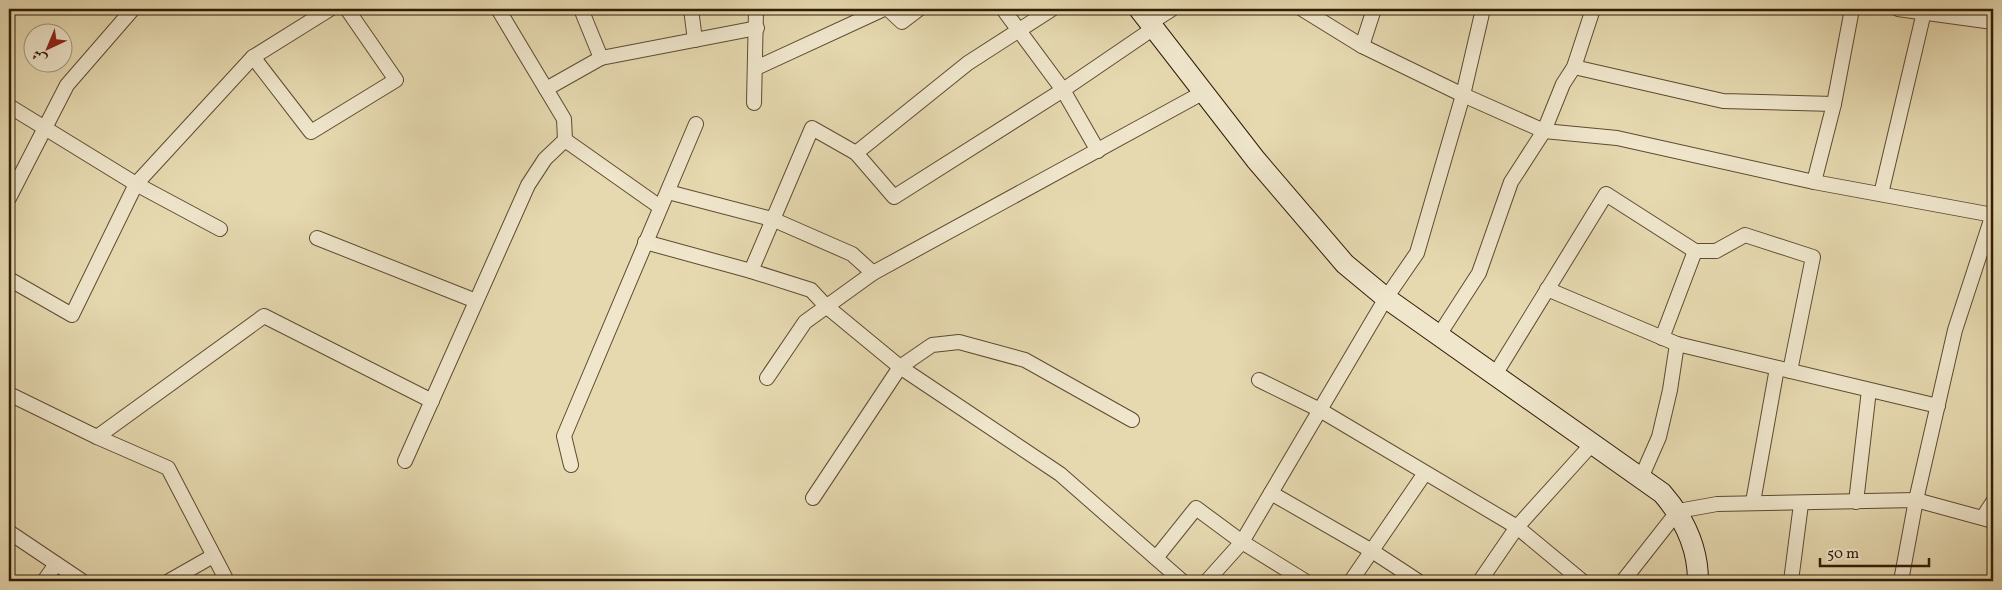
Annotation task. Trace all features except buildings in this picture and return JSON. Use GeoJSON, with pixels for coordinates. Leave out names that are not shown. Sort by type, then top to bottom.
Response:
{"type":"FeatureCollection","features":[{"type":"Feature","properties":{"kind":"street"},"geometry":{"type":"LineString","coordinates":[[9,198],[67,85],[133,9]]}},
{"type":"Feature","properties":{"kind":"street"},"geometry":{"type":"LineString","coordinates":[[9,279],[72,315],[136,184],[253,58],[330,9]]}},
{"type":"Feature","properties":{"kind":"street"},"geometry":{"type":"LineString","coordinates":[[406,461],[528,185],[545,159],[565,140],[564,119],[498,9]]}},
{"type":"Feature","properties":{"kind":"street"},"geometry":{"type":"LineString","coordinates":[[581,9],[601,58]]}},
{"type":"Feature","properties":{"kind":"street"},"geometry":{"type":"LineString","coordinates":[[691,9],[695,40]]}},
{"type":"Feature","properties":{"kind":"street"},"geometry":{"type":"LineString","coordinates":[[754,103],[756,9]]}},
{"type":"Feature","properties":{"kind":"street"},"geometry":{"type":"LineString","coordinates":[[756,68],[886,9],[902,22],[919,9]]}},
{"type":"Feature","properties":{"kind":"street"},"geometry":{"type":"LineString","coordinates":[[1004,9],[1063,90],[1098,151]]}},
{"type":"Feature","properties":{"kind":"street"},"geometry":{"type":"LineString","coordinates":[[856,153],[968,63],[1052,9]]}},
{"type":"Feature","properties":{"kind":"street"},"geometry":{"type":"LineString","coordinates":[[751,271],[812,128],[856,153],[894,197],[1063,90],[1148,20],[1172,9]]}},
{"type":"Feature","properties":{"kind":"street"},"geometry":{"type":"LineString","coordinates":[[1302,9],[1362,46],[1463,95],[1544,131],[1617,138],[1814,182],[1993,215],[1955,330],[1916,500],[1901,581]]}},
{"type":"Feature","properties":{"kind":"street"},"geometry":{"type":"LineString","coordinates":[[1362,46],[1374,9]]}},
{"type":"Feature","properties":{"kind":"street"},"geometry":{"type":"LineString","coordinates":[[1207,581],[1242,542],[1386,298],[1417,254],[1463,95],[1482,9]]}},
{"type":"Feature","properties":{"kind":"street"},"geometry":{"type":"LineString","coordinates":[[1439,335],[1479,273],[1511,182],[1544,131],[1563,84],[1574,67],[1593,9]]}},
{"type":"Feature","properties":{"kind":"street"},"geometry":{"type":"LineString","coordinates":[[1814,182],[1834,104],[1852,9]]}},
{"type":"Feature","properties":{"kind":"street"},"geometry":{"type":"LineString","coordinates":[[1898,9],[1993,22]]}},
{"type":"Feature","properties":{"kind":"street"},"geometry":{"type":"LineString","coordinates":[[253,58],[312,132],[396,80],[352,11]]}},
{"type":"Feature","properties":{"kind":"street"},"geometry":{"type":"LineString","coordinates":[[1881,194],[1924,12]]}},
{"type":"Feature","properties":{"kind":"street"},"geometry":{"type":"LineString","coordinates":[[1148,20],[1256,160],[1345,264],[1386,298],[1496,373],[1662,493],[1678,511],[1691,540],[1698,581]]}},
{"type":"Feature","properties":{"kind":"street"},"geometry":{"type":"LineString","coordinates":[[546,89],[601,58],[757,28]]}},
{"type":"Feature","properties":{"kind":"street"},"geometry":{"type":"LineString","coordinates":[[1574,67],[1723,101],[1834,104]]}},
{"type":"Feature","properties":{"kind":"street"},"geometry":{"type":"LineString","coordinates":[[767,378],[804,322],[873,273],[1204,92]]}},
{"type":"Feature","properties":{"kind":"street"},"geometry":{"type":"LineString","coordinates":[[9,106],[136,184],[220,229]]}},
{"type":"Feature","properties":{"kind":"street"},"geometry":{"type":"LineString","coordinates":[[571,465],[564,436],[696,124]]}},
{"type":"Feature","properties":{"kind":"street"},"geometry":{"type":"LineString","coordinates":[[565,140],[660,207]]}},
{"type":"Feature","properties":{"kind":"street"},"geometry":{"type":"LineString","coordinates":[[668,192],[772,220],[852,254],[873,273]]}},
{"type":"Feature","properties":{"kind":"street"},"geometry":{"type":"LineString","coordinates":[[1496,373],[1606,194],[1694,251],[1716,251],[1745,235],[1813,257],[1753,502]]}},
{"type":"Feature","properties":{"kind":"street"},"geometry":{"type":"LineString","coordinates":[[317,238],[476,301]]}},
{"type":"Feature","properties":{"kind":"street"},"geometry":{"type":"LineString","coordinates":[[645,242],[751,271],[811,290],[826,306],[900,367],[1060,474],[1182,581]]}},
{"type":"Feature","properties":{"kind":"street"},"geometry":{"type":"LineString","coordinates":[[1662,338],[1694,251]]}},
{"type":"Feature","properties":{"kind":"street"},"geometry":{"type":"LineString","coordinates":[[1547,289],[1677,344],[1938,406]]}},
{"type":"Feature","properties":{"kind":"street"},"geometry":{"type":"LineString","coordinates":[[97,437],[264,316],[432,401]]}},
{"type":"Feature","properties":{"kind":"street"},"geometry":{"type":"LineString","coordinates":[[812,498],[900,367],[932,345],[959,342],[1026,360],[1132,420]]}},
{"type":"Feature","properties":{"kind":"street"},"geometry":{"type":"LineString","coordinates":[[1641,478],[1659,437],[1670,390],[1677,344]]}},
{"type":"Feature","properties":{"kind":"street"},"geometry":{"type":"LineString","coordinates":[[1260,380],[1320,410],[1517,527],[1582,581]]}},
{"type":"Feature","properties":{"kind":"street"},"geometry":{"type":"LineString","coordinates":[[1856,502],[1869,390]]}},
{"type":"Feature","properties":{"kind":"street"},"geometry":{"type":"LineString","coordinates":[[9,394],[97,437],[168,468],[227,581]]}},
{"type":"Feature","properties":{"kind":"street"},"geometry":{"type":"LineString","coordinates":[[1480,581],[1517,527],[1592,444]]}},
{"type":"Feature","properties":{"kind":"street"},"geometry":{"type":"LineString","coordinates":[[1351,581],[1425,472]]}},
{"type":"Feature","properties":{"kind":"street"},"geometry":{"type":"LineString","coordinates":[[1271,493],[1372,551],[1418,581]]}},
{"type":"Feature","properties":{"kind":"street"},"geometry":{"type":"LineString","coordinates":[[1623,581],[1678,511],[1717,504],[1753,502],[1801,504],[1916,500],[1988,519],[1993,502]]}},
{"type":"Feature","properties":{"kind":"street"},"geometry":{"type":"LineString","coordinates":[[1791,581],[1801,504]]}},
{"type":"Feature","properties":{"kind":"street"},"geometry":{"type":"LineString","coordinates":[[1156,558],[1196,508],[1242,542],[1305,581]]}},
{"type":"Feature","properties":{"kind":"street"},"geometry":{"type":"LineString","coordinates":[[9,532],[82,581]]}},
{"type":"Feature","properties":{"kind":"street"},"geometry":{"type":"LineString","coordinates":[[169,581],[213,556]]}},
{"type":"Feature","properties":{"kind":"street"},"geometry":{"type":"LineString","coordinates":[[44,581],[56,564]]}}]}
